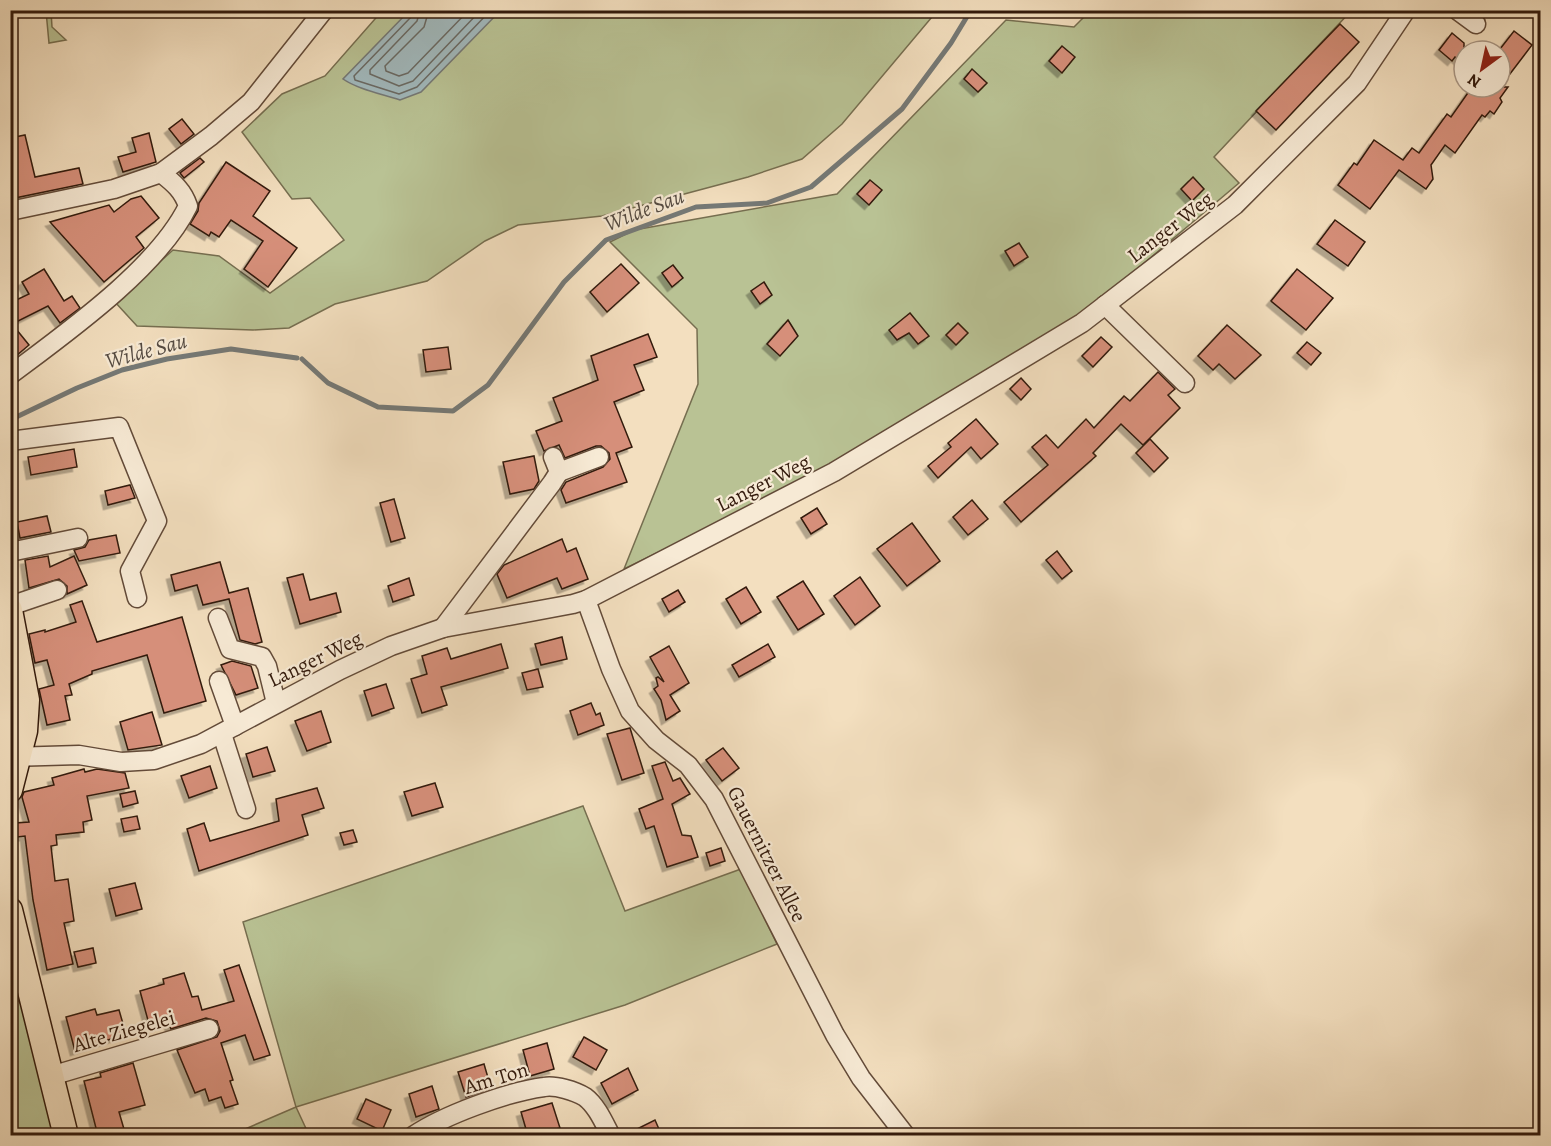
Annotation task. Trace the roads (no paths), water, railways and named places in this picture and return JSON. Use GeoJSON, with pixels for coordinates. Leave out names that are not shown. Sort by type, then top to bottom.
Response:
{"type":"FeatureCollection","features":[{"type":"Feature","properties":{"kind":"main road"},"geometry":{"type":"LineString","coordinates":[[10,608],[27,700],[25,731],[15,757],[10,790]]}},
{"type":"Feature","properties":{"kind":"main road"},"geometry":{"type":"LineString","coordinates":[[10,910],[66,1136]]}},
{"type":"Feature","properties":{"kind":"street"},"geometry":{"type":"LineString","coordinates":[[10,211],[114,189],[161,173],[251,102],[324,10]]}},
{"type":"Feature","properties":{"kind":"street","name":"Langer Weg"},"geometry":{"type":"LineString","coordinates":[[15,757],[78,755],[136,762],[183,752],[384,650],[443,627],[586,600],[834,472],[1082,323],[1236,205],[1357,83],[1406,10]]}},
{"type":"Feature","properties":{"kind":"street"},"geometry":{"type":"LineString","coordinates":[[1456,10],[1476,24]]}},
{"type":"Feature","properties":{"kind":"street"},"geometry":{"type":"LineString","coordinates":[[10,375],[72,328],[138,270],[177,229],[188,207],[184,195],[161,173]]}},
{"type":"Feature","properties":{"kind":"street"},"geometry":{"type":"LineString","coordinates":[[1105,305],[1185,383]]}},
{"type":"Feature","properties":{"kind":"street"},"geometry":{"type":"LineString","coordinates":[[10,441],[119,426],[157,521],[130,570],[136,598]]}},
{"type":"Feature","properties":{"kind":"street"},"geometry":{"type":"LineString","coordinates":[[443,627],[556,464],[599,457]]}},
{"type":"Feature","properties":{"kind":"street"},"geometry":{"type":"LineString","coordinates":[[10,552],[78,538]]}},
{"type":"Feature","properties":{"kind":"street"},"geometry":{"type":"LineString","coordinates":[[10,608],[57,590]]}},
{"type":"Feature","properties":{"kind":"street","name":"Gauernitzer Allee"},"geometry":{"type":"LineString","coordinates":[[586,600],[617,684],[630,711],[657,740],[688,765],[714,799],[835,1035],[861,1078],[906,1136]]}},
{"type":"Feature","properties":{"kind":"street"},"geometry":{"type":"LineString","coordinates":[[218,618],[230,650],[262,657],[267,666],[276,703]]}},
{"type":"Feature","properties":{"kind":"street"},"geometry":{"type":"LineString","coordinates":[[219,681],[246,809]]}},
{"type":"Feature","properties":{"kind":"street","name":"Alte Ziegelei"},"geometry":{"type":"LineString","coordinates":[[51,1076],[209,1029]]}},
{"type":"Feature","properties":{"kind":"street","name":"Am Ton"},"geometry":{"type":"LineString","coordinates":[[413,1136],[429,1125],[486,1103],[546,1086],[565,1089],[584,1097],[597,1111],[611,1136]]}},
{"type":"Feature","properties":{"kind":"water"},"geometry":{"type":"Polygon","coordinates":[[[409,11],[500,11],[421,92],[400,100],[362,88],[343,79],[409,11]]]}},
{"type":"Feature","properties":{"kind":"waterway","name":"Wilde Sau"},"geometry":{"type":"LineString","coordinates":[[302,359],[328,383],[378,407],[453,411],[488,385],[564,282],[606,240],[696,207],[767,203],[811,187],[902,109],[951,43],[971,10]]}},
{"type":"Feature","properties":{"kind":"waterway","name":"Wilde Sau"},"geometry":{"type":"LineString","coordinates":[[10,420],[77,388],[122,370],[167,359],[231,349],[297,358]]}}]}
